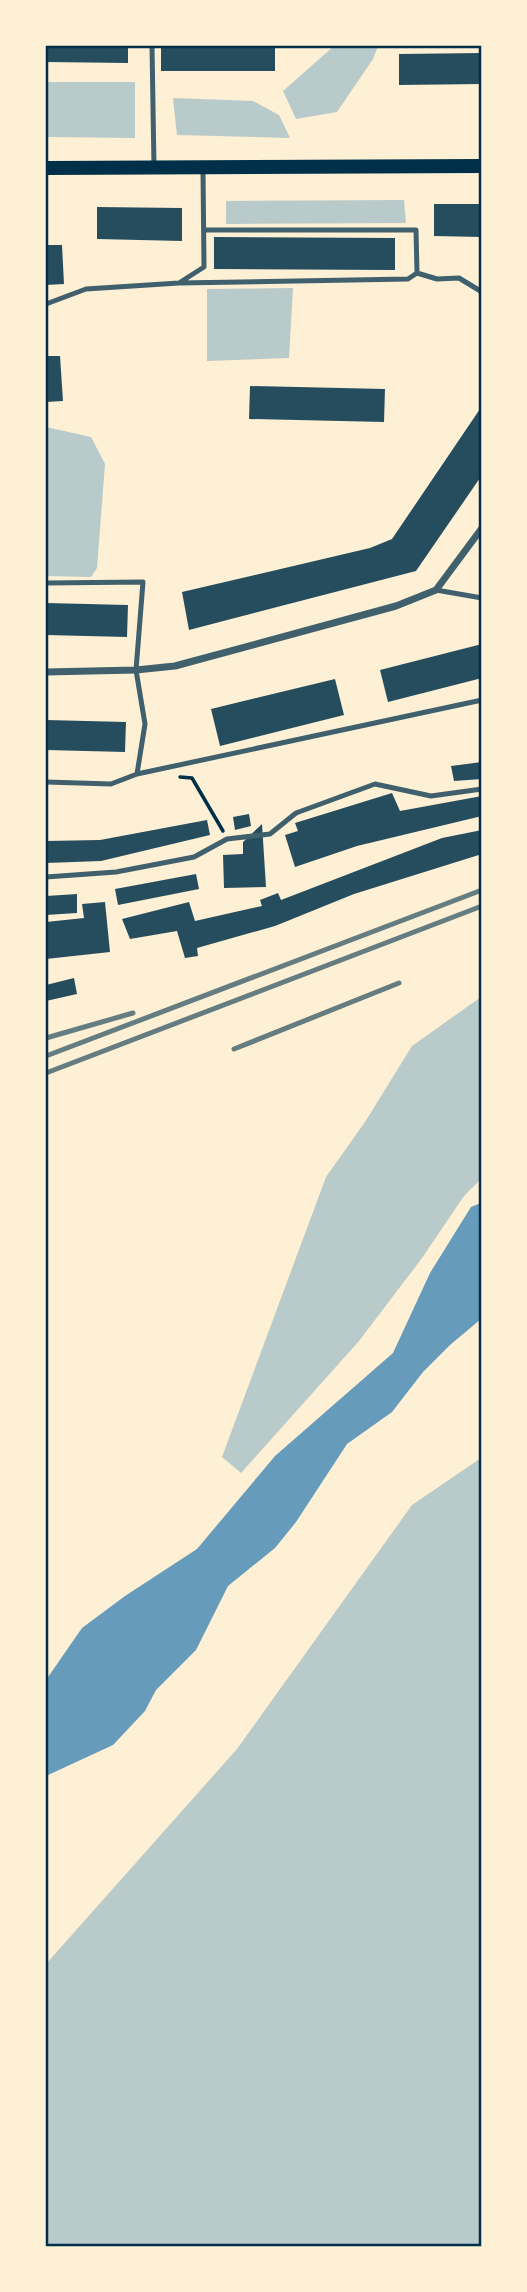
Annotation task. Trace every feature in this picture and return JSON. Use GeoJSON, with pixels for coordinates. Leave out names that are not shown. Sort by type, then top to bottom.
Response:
{"type":"FeatureCollection","features":[{"type":"Feature","properties":{"kind":"main road"},"geometry":{"type":"LineString","coordinates":[[46,168],[481,166]]}},
{"type":"Feature","properties":{"kind":"street"},"geometry":{"type":"LineString","coordinates":[[46,672],[136,670],[175,666],[396,606],[436,590],[481,528]]}},
{"type":"Feature","properties":{"kind":"lane"},"geometry":{"type":"LineString","coordinates":[[152,46],[154,167]]}},
{"type":"Feature","properties":{"kind":"lane"},"geometry":{"type":"LineString","coordinates":[[179,283],[204,267],[203,167]]}},
{"type":"Feature","properties":{"kind":"lane"},"geometry":{"type":"LineString","coordinates":[[204,230],[416,230],[417,273]]}},
{"type":"Feature","properties":{"kind":"lane"},"geometry":{"type":"LineString","coordinates":[[46,304],[86,289],[179,283],[408,279],[417,273]]}},
{"type":"Feature","properties":{"kind":"lane"},"geometry":{"type":"LineString","coordinates":[[417,273],[437,279],[459,278],[481,292]]}},
{"type":"Feature","properties":{"kind":"lane"},"geometry":{"type":"LineString","coordinates":[[46,583],[143,582],[136,670],[145,724],[136,774]]}},
{"type":"Feature","properties":{"kind":"lane"},"geometry":{"type":"LineString","coordinates":[[436,590],[481,598]]}},
{"type":"Feature","properties":{"kind":"lane"},"geometry":{"type":"LineString","coordinates":[[46,782],[111,784],[136,774],[481,700]]}},
{"type":"Feature","properties":{"kind":"lane"},"geometry":{"type":"LineString","coordinates":[[46,877],[116,872],[194,857],[227,839],[270,834],[296,813],[375,784],[431,796],[481,789]]}},
{"type":"Feature","properties":{"kind":"path"},"geometry":{"type":"LineString","coordinates":[[178,777],[192,778],[227,839]]}},
{"type":"Feature","properties":{"kind":"shaded area"},"geometry":{"type":"Polygon","coordinates":[[[334,46],[378,46],[373,59],[337,112],[296,119],[283,91],[334,46]]]}},
{"type":"Feature","properties":{"kind":"shaded area"},"geometry":{"type":"Polygon","coordinates":[[[46,82],[135,82],[135,138],[46,137],[46,82]]]}},
{"type":"Feature","properties":{"kind":"shaded area"},"geometry":{"type":"Polygon","coordinates":[[[173,98],[253,101],[279,115],[290,138],[177,135],[173,98]]]}},
{"type":"Feature","properties":{"kind":"shaded area"},"geometry":{"type":"Polygon","coordinates":[[[404,200],[406,223],[226,224],[226,201],[404,200]]]}},
{"type":"Feature","properties":{"kind":"shaded area"},"geometry":{"type":"Polygon","coordinates":[[[293,288],[289,358],[207,361],[207,289],[293,288]]]}},
{"type":"Feature","properties":{"kind":"shaded area"},"geometry":{"type":"Polygon","coordinates":[[[46,427],[91,437],[105,464],[97,568],[91,577],[46,576],[46,427]]]}},
{"type":"Feature","properties":{"kind":"shaded area"},"geometry":{"type":"Polygon","coordinates":[[[481,997],[481,1179],[464,1196],[422,1258],[359,1341],[241,1473],[222,1457],[326,1177],[365,1122],[412,1046],[481,997]]]}},
{"type":"Feature","properties":{"kind":"shaded area"},"geometry":{"type":"Polygon","coordinates":[[[481,1458],[481,2246],[46,2246],[46,1964],[237,1749],[412,1505],[481,1458]]]}},
{"type":"Feature","properties":{"kind":"water"},"geometry":{"type":"Polygon","coordinates":[[[481,1203],[481,1319],[423,1372],[392,1412],[347,1444],[296,1522],[275,1548],[228,1586],[196,1650],[156,1690],[145,1711],[113,1745],[46,1776],[46,1680],[82,1628],[197,1549],[275,1456],[393,1353],[430,1273],[471,1207],[481,1203]]]}},
{"type":"Feature","properties":{"kind":"building"},"geometry":{"type":"Polygon","coordinates":[[[46,46],[128,46],[128,63],[46,62],[46,46]]]}},
{"type":"Feature","properties":{"kind":"building"},"geometry":{"type":"Polygon","coordinates":[[[161,46],[275,46],[275,71],[161,71],[161,46]]]}},
{"type":"Feature","properties":{"kind":"building"},"geometry":{"type":"Polygon","coordinates":[[[482,53],[482,84],[399,85],[399,54],[482,53]]]}},
{"type":"Feature","properties":{"kind":"building"},"geometry":{"type":"Polygon","coordinates":[[[434,204],[482,204],[482,237],[434,236],[434,204]]]}},
{"type":"Feature","properties":{"kind":"building"},"geometry":{"type":"Polygon","coordinates":[[[97,207],[182,208],[182,241],[97,239],[97,207]]]}},
{"type":"Feature","properties":{"kind":"building"},"geometry":{"type":"Polygon","coordinates":[[[214,237],[395,238],[395,270],[214,269],[214,237]]]}},
{"type":"Feature","properties":{"kind":"building"},"geometry":{"type":"Polygon","coordinates":[[[46,245],[62,245],[64,284],[46,285],[46,245]]]}},
{"type":"Feature","properties":{"kind":"building"},"geometry":{"type":"Polygon","coordinates":[[[46,356],[60,356],[63,401],[46,402],[46,356]]]}},
{"type":"Feature","properties":{"kind":"building"},"geometry":{"type":"Polygon","coordinates":[[[250,386],[385,389],[384,422],[249,419],[250,386]]]}},
{"type":"Feature","properties":{"kind":"building"},"geometry":{"type":"Polygon","coordinates":[[[482,406],[482,475],[416,571],[189,630],[182,592],[370,548],[392,539],[482,406]]]}},
{"type":"Feature","properties":{"kind":"building"},"geometry":{"type":"Polygon","coordinates":[[[46,603],[128,605],[127,637],[46,635],[46,603]]]}},
{"type":"Feature","properties":{"kind":"building"},"geometry":{"type":"Polygon","coordinates":[[[482,644],[482,678],[388,702],[380,670],[482,644]]]}},
{"type":"Feature","properties":{"kind":"building"},"geometry":{"type":"Polygon","coordinates":[[[335,679],[344,715],[220,746],[211,709],[335,679]]]}},
{"type":"Feature","properties":{"kind":"building"},"geometry":{"type":"Polygon","coordinates":[[[46,720],[126,722],[125,752],[46,750],[46,720]]]}},
{"type":"Feature","properties":{"kind":"building"},"geometry":{"type":"Polygon","coordinates":[[[482,762],[482,779],[454,781],[451,766],[482,762]]]}},
{"type":"Feature","properties":{"kind":"building"},"geometry":{"type":"Polygon","coordinates":[[[392,793],[400,811],[482,796],[482,816],[357,846],[295,867],[285,835],[298,831],[295,823],[392,793]]]}},
{"type":"Feature","properties":{"kind":"building"},"geometry":{"type":"Polygon","coordinates":[[[249,814],[251,826],[235,830],[233,817],[249,814]]]}},
{"type":"Feature","properties":{"kind":"building"},"geometry":{"type":"Polygon","coordinates":[[[207,820],[210,835],[101,861],[46,863],[46,841],[100,840],[207,820]]]}},
{"type":"Feature","properties":{"kind":"building"},"geometry":{"type":"Polygon","coordinates":[[[262,824],[266,887],[224,888],[223,855],[243,854],[243,842],[262,824]]]}},
{"type":"Feature","properties":{"kind":"building"},"geometry":{"type":"Polygon","coordinates":[[[482,830],[482,854],[354,894],[275,926],[197,948],[198,956],[185,958],[177,931],[130,939],[122,919],[189,902],[195,921],[262,906],[260,900],[278,893],[281,900],[442,838],[482,830]]]}},
{"type":"Feature","properties":{"kind":"building"},"geometry":{"type":"Polygon","coordinates":[[[196,874],[199,889],[118,905],[115,889],[196,874]]]}},
{"type":"Feature","properties":{"kind":"building"},"geometry":{"type":"Polygon","coordinates":[[[77,894],[77,913],[46,915],[46,896],[77,894]]]}},
{"type":"Feature","properties":{"kind":"building"},"geometry":{"type":"Polygon","coordinates":[[[105,902],[110,952],[46,959],[46,922],[84,918],[82,904],[105,902]]]}},
{"type":"Feature","properties":{"kind":"building"},"geometry":{"type":"Polygon","coordinates":[[[74,978],[77,994],[46,1001],[46,985],[74,978]]]}},
{"type":"Feature","properties":{"kind":"railway"},"geometry":{"type":"LineString","coordinates":[[46,1056],[482,890]]}},
{"type":"Feature","properties":{"kind":"railway"},"geometry":{"type":"LineString","coordinates":[[46,1073],[482,906]]}},
{"type":"Feature","properties":{"kind":"railway"},"geometry":{"type":"LineString","coordinates":[[234,1049],[399,983]]}},
{"type":"Feature","properties":{"kind":"railway"},"geometry":{"type":"LineString","coordinates":[[46,1038],[133,1013]]}}]}
